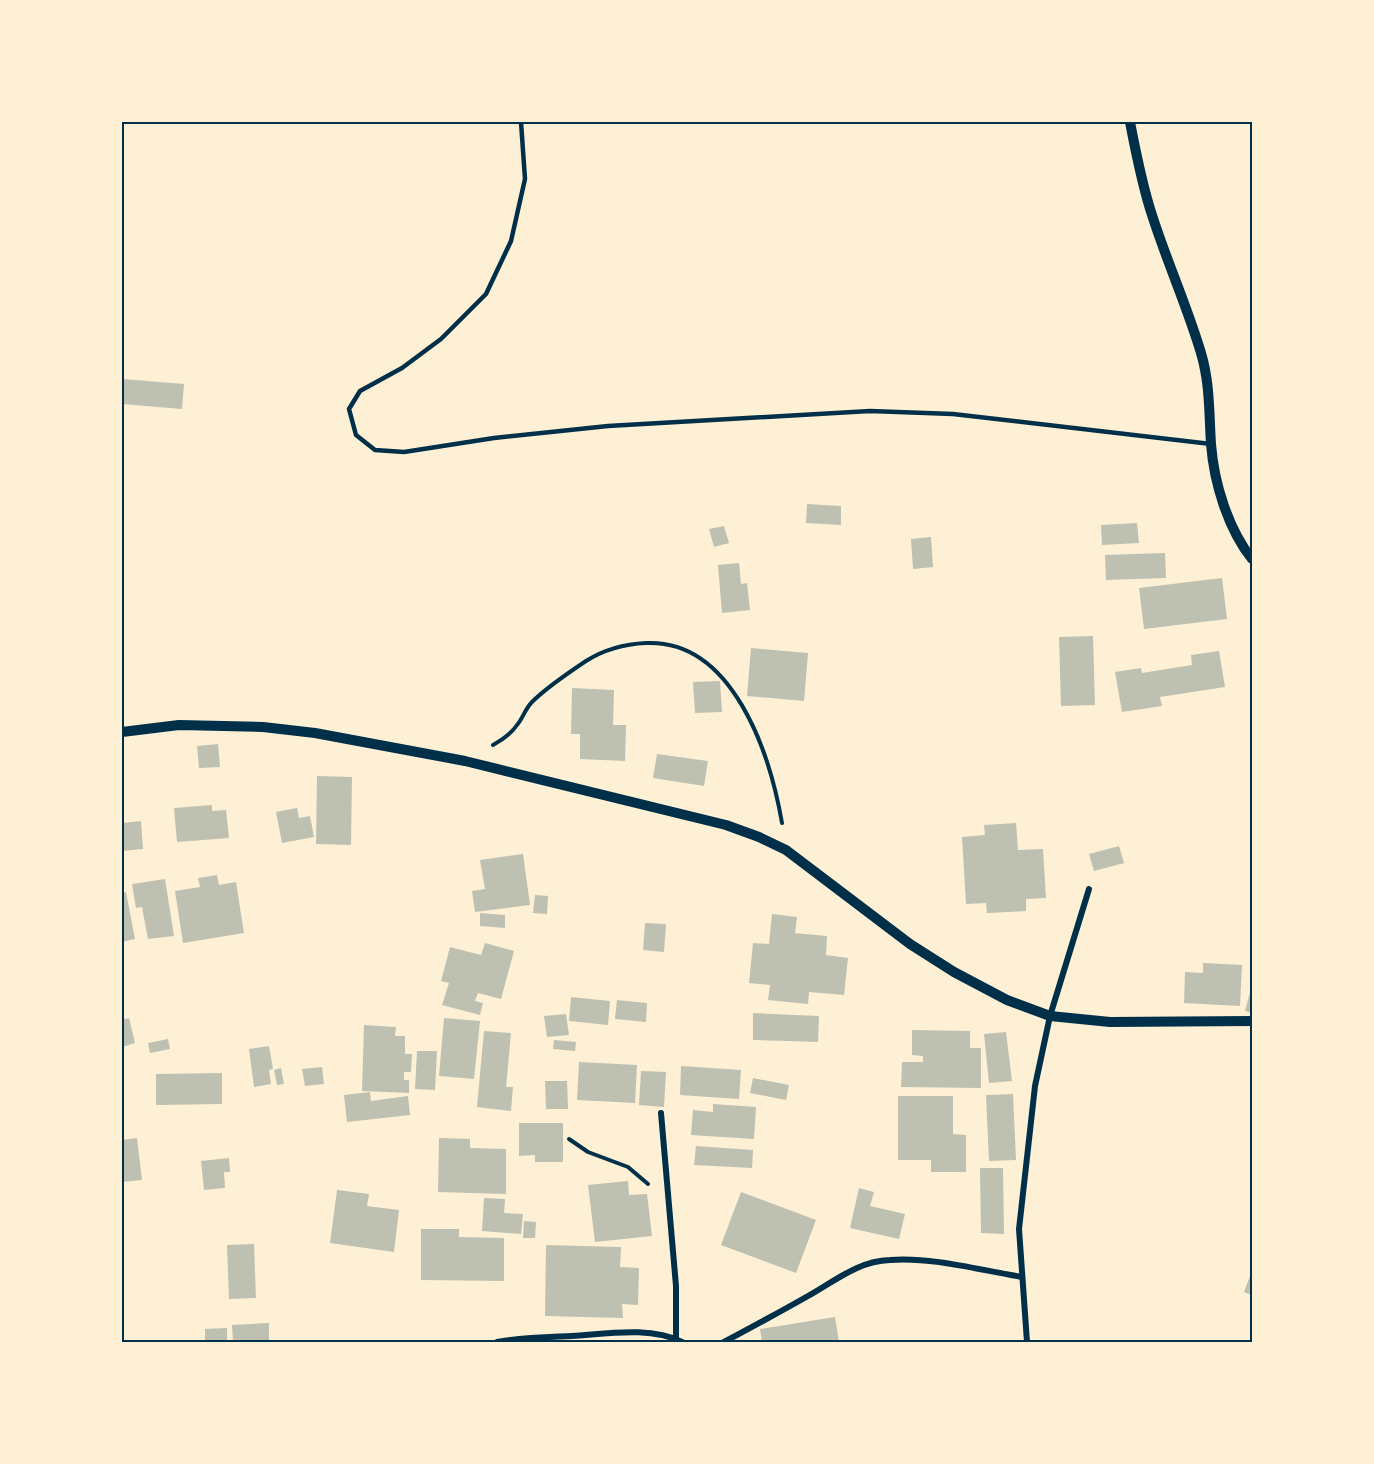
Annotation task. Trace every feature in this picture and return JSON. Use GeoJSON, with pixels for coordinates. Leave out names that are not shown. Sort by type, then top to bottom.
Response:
{"type":"FeatureCollection","features":[{"type":"Feature","properties":{"kind":"street"},"geometry":{"type":"LineString","coordinates":[[1130,122],[1138,165],[1152,215],[1202,355],[1210,402],[1211,444],[1215,469],[1227,511],[1252,559]]}},
{"type":"Feature","properties":{"kind":"street"},"geometry":{"type":"LineString","coordinates":[[122,732],[179,726],[263,727],[315,733],[465,761],[726,825],[786,850],[910,944],[954,972],[1007,1000],[1050,1016],[1110,1022],[1252,1021]]}},
{"type":"Feature","properties":{"kind":"street"},"geometry":{"type":"LineString","coordinates":[[1027,1342],[1019,1229],[1035,1086],[1050,1016],[1089,889]]}},
{"type":"Feature","properties":{"kind":"street"},"geometry":{"type":"LineString","coordinates":[[498,1342],[612,1333],[646,1333],[679,1341],[661,1113]]}},
{"type":"Feature","properties":{"kind":"street"},"geometry":{"type":"LineString","coordinates":[[724,1342],[810,1296],[854,1268],[870,1263],[890,1260],[934,1262],[1022,1276]]}},
{"type":"Feature","properties":{"kind":"lane"},"geometry":{"type":"LineString","coordinates":[[521,122],[525,179],[511,241],[486,294],[441,339],[402,368],[360,391],[349,409],[356,435],[375,450],[404,452],[494,438],[608,426],[870,411],[953,414],[1211,444]]}},
{"type":"Feature","properties":{"kind":"path"},"geometry":{"type":"LineString","coordinates":[[465,761],[505,738],[517,726],[533,701],[579,666],[607,650],[629,644],[658,643],[680,648],[704,660],[722,676],[753,727],[773,784],[786,850]]}},
{"type":"Feature","properties":{"kind":"path"},"geometry":{"type":"LineString","coordinates":[[569,1139],[588,1152],[628,1167],[648,1184],[669,1214]]}},
{"type":"Feature","properties":{"kind":"building"},"geometry":{"type":"Polygon","coordinates":[[[122,379],[184,384],[182,409],[122,404],[122,379]]]}},
{"type":"Feature","properties":{"kind":"building"},"geometry":{"type":"Polygon","coordinates":[[[807,504],[841,506],[841,525],[806,523],[807,504]]]}},
{"type":"Feature","properties":{"kind":"building"},"geometry":{"type":"Polygon","coordinates":[[[1137,523],[1139,543],[1102,545],[1101,525],[1137,523]]]}},
{"type":"Feature","properties":{"kind":"building"},"geometry":{"type":"Polygon","coordinates":[[[724,526],[729,543],[714,547],[709,529],[724,526]]]}},
{"type":"Feature","properties":{"kind":"building"},"geometry":{"type":"Polygon","coordinates":[[[931,537],[933,567],[913,569],[911,539],[931,537]]]}},
{"type":"Feature","properties":{"kind":"building"},"geometry":{"type":"Polygon","coordinates":[[[1165,553],[1166,578],[1106,580],[1105,555],[1165,553]]]}},
{"type":"Feature","properties":{"kind":"building"},"geometry":{"type":"Polygon","coordinates":[[[739,563],[741,584],[747,583],[750,610],[722,613],[718,565],[739,563]]]}},
{"type":"Feature","properties":{"kind":"building"},"geometry":{"type":"Polygon","coordinates":[[[1222,578],[1227,619],[1144,629],[1139,588],[1222,578]]]}},
{"type":"Feature","properties":{"kind":"building"},"geometry":{"type":"Polygon","coordinates":[[[1093,636],[1095,705],[1061,706],[1059,637],[1093,636]]]}},
{"type":"Feature","properties":{"kind":"building"},"geometry":{"type":"Polygon","coordinates":[[[751,648],[808,653],[804,701],[747,696],[751,648]]]}},
{"type":"Feature","properties":{"kind":"building"},"geometry":{"type":"Polygon","coordinates":[[[1219,651],[1225,687],[1160,697],[1162,706],[1122,712],[1115,672],[1141,668],[1142,673],[1192,665],[1191,655],[1219,651]]]}},
{"type":"Feature","properties":{"kind":"building"},"geometry":{"type":"Polygon","coordinates":[[[720,681],[722,712],[695,713],[693,682],[720,681]]]}},
{"type":"Feature","properties":{"kind":"building"},"geometry":{"type":"Polygon","coordinates":[[[572,688],[614,690],[613,725],[626,725],[625,761],[580,759],[580,734],[571,734],[572,688]]]}},
{"type":"Feature","properties":{"kind":"building"},"geometry":{"type":"Polygon","coordinates":[[[218,744],[220,767],[199,768],[197,746],[218,744]]]}},
{"type":"Feature","properties":{"kind":"building"},"geometry":{"type":"Polygon","coordinates":[[[657,754],[708,761],[704,786],[653,778],[657,754]]]}},
{"type":"Feature","properties":{"kind":"building"},"geometry":{"type":"Polygon","coordinates":[[[317,776],[352,777],[351,845],[316,844],[317,776]]]}},
{"type":"Feature","properties":{"kind":"building"},"geometry":{"type":"Polygon","coordinates":[[[212,805],[212,811],[226,810],[229,838],[177,842],[174,808],[212,805]]]}},
{"type":"Feature","properties":{"kind":"building"},"geometry":{"type":"Polygon","coordinates":[[[297,808],[299,818],[310,816],[314,837],[282,843],[276,812],[297,808]]]}},
{"type":"Feature","properties":{"kind":"building"},"geometry":{"type":"Polygon","coordinates":[[[141,821],[143,849],[122,851],[122,823],[141,821]]]}},
{"type":"Feature","properties":{"kind":"building"},"geometry":{"type":"Polygon","coordinates":[[[1016,823],[1018,850],[1043,849],[1046,898],[1026,899],[1026,911],[987,913],[986,903],[966,904],[962,837],[985,835],[984,825],[1016,823]]]}},
{"type":"Feature","properties":{"kind":"building"},"geometry":{"type":"Polygon","coordinates":[[[1119,846],[1124,863],[1094,871],[1089,854],[1119,846]]]}},
{"type":"Feature","properties":{"kind":"building"},"geometry":{"type":"Polygon","coordinates":[[[523,854],[530,905],[475,912],[472,891],[485,889],[480,860],[523,854]]]}},
{"type":"Feature","properties":{"kind":"building"},"geometry":{"type":"Polygon","coordinates":[[[217,875],[219,885],[236,882],[244,933],[183,943],[175,891],[200,887],[198,878],[217,875]]]}},
{"type":"Feature","properties":{"kind":"building"},"geometry":{"type":"Polygon","coordinates":[[[165,879],[174,936],[148,939],[142,907],[136,908],[132,884],[165,879]]]}},
{"type":"Feature","properties":{"kind":"building"},"geometry":{"type":"Polygon","coordinates":[[[126,892],[135,939],[122,942],[122,893],[126,892]]]}},
{"type":"Feature","properties":{"kind":"building"},"geometry":{"type":"Polygon","coordinates":[[[535,895],[548,896],[547,914],[533,913],[535,895]]]}},
{"type":"Feature","properties":{"kind":"building"},"geometry":{"type":"Polygon","coordinates":[[[480,913],[505,915],[505,928],[480,926],[480,913]]]}},
{"type":"Feature","properties":{"kind":"building"},"geometry":{"type":"Polygon","coordinates":[[[772,914],[797,917],[795,933],[827,936],[826,955],[848,958],[844,995],[809,992],[808,1004],[768,1000],[770,985],[749,983],[753,943],[769,944],[772,914]]]}},
{"type":"Feature","properties":{"kind":"building"},"geometry":{"type":"Polygon","coordinates":[[[645,923],[666,924],[664,952],[643,950],[645,923]]]}},
{"type":"Feature","properties":{"kind":"building"},"geometry":{"type":"Polygon","coordinates":[[[485,943],[514,951],[501,999],[478,993],[475,1001],[483,1003],[480,1015],[442,1005],[449,983],[441,981],[450,947],[481,955],[485,943]]]}},
{"type":"Feature","properties":{"kind":"building"},"geometry":{"type":"Polygon","coordinates":[[[1203,963],[1242,965],[1240,1006],[1184,1003],[1185,972],[1203,973],[1203,963]]]}},
{"type":"Feature","properties":{"kind":"building"},"geometry":{"type":"Polygon","coordinates":[[[1252,985],[1252,1013],[1245,1011],[1252,985]]]}},
{"type":"Feature","properties":{"kind":"building"},"geometry":{"type":"Polygon","coordinates":[[[571,997],[610,1001],[608,1025],[569,1021],[571,997]]]}},
{"type":"Feature","properties":{"kind":"building"},"geometry":{"type":"Polygon","coordinates":[[[617,1000],[647,1003],[646,1022],[615,1019],[617,1000]]]}},
{"type":"Feature","properties":{"kind":"building"},"geometry":{"type":"Polygon","coordinates":[[[753,1013],[819,1016],[818,1042],[753,1040],[753,1013]]]}},
{"type":"Feature","properties":{"kind":"building"},"geometry":{"type":"Polygon","coordinates":[[[566,1014],[569,1035],[547,1037],[544,1016],[566,1014]]]}},
{"type":"Feature","properties":{"kind":"building"},"geometry":{"type":"Polygon","coordinates":[[[129,1018],[135,1043],[122,1047],[122,1020],[129,1018]]]}},
{"type":"Feature","properties":{"kind":"building"},"geometry":{"type":"Polygon","coordinates":[[[444,1018],[480,1021],[474,1079],[439,1076],[444,1018]]]}},
{"type":"Feature","properties":{"kind":"building"},"geometry":{"type":"Polygon","coordinates":[[[364,1025],[396,1027],[395,1036],[405,1036],[405,1054],[412,1054],[411,1072],[404,1072],[404,1080],[409,1080],[409,1093],[362,1091],[364,1025]]]}},
{"type":"Feature","properties":{"kind":"building"},"geometry":{"type":"Polygon","coordinates":[[[912,1030],[970,1031],[970,1048],[981,1048],[981,1088],[901,1087],[902,1062],[923,1062],[923,1056],[912,1055],[912,1030]]]}},
{"type":"Feature","properties":{"kind":"building"},"geometry":{"type":"Polygon","coordinates":[[[484,1031],[511,1033],[506,1087],[513,1087],[511,1111],[477,1107],[484,1031]]]}},
{"type":"Feature","properties":{"kind":"building"},"geometry":{"type":"Polygon","coordinates":[[[1006,1032],[1012,1081],[989,1083],[984,1034],[1006,1032]]]}},
{"type":"Feature","properties":{"kind":"building"},"geometry":{"type":"Polygon","coordinates":[[[168,1039],[170,1049],[150,1053],[148,1043],[168,1039]]]}},
{"type":"Feature","properties":{"kind":"building"},"geometry":{"type":"Polygon","coordinates":[[[554,1040],[576,1042],[575,1051],[553,1049],[554,1040]]]}},
{"type":"Feature","properties":{"kind":"building"},"geometry":{"type":"Polygon","coordinates":[[[269,1046],[273,1069],[269,1070],[271,1084],[254,1087],[249,1049],[269,1046]]]}},
{"type":"Feature","properties":{"kind":"building"},"geometry":{"type":"Polygon","coordinates":[[[417,1051],[437,1051],[435,1090],[415,1089],[417,1051]]]}},
{"type":"Feature","properties":{"kind":"building"},"geometry":{"type":"Polygon","coordinates":[[[579,1062],[637,1065],[635,1103],[577,1100],[579,1062]]]}},
{"type":"Feature","properties":{"kind":"building"},"geometry":{"type":"Polygon","coordinates":[[[681,1066],[741,1070],[739,1099],[680,1095],[681,1066]]]}},
{"type":"Feature","properties":{"kind":"building"},"geometry":{"type":"Polygon","coordinates":[[[322,1067],[324,1084],[305,1086],[302,1069],[322,1067]]]}},
{"type":"Feature","properties":{"kind":"building"},"geometry":{"type":"Polygon","coordinates":[[[281,1068],[284,1084],[277,1085],[274,1070],[281,1068]]]}},
{"type":"Feature","properties":{"kind":"building"},"geometry":{"type":"Polygon","coordinates":[[[641,1071],[666,1072],[664,1107],[639,1105],[641,1071]]]}},
{"type":"Feature","properties":{"kind":"building"},"geometry":{"type":"Polygon","coordinates":[[[222,1073],[222,1104],[156,1105],[156,1074],[222,1073]]]}},
{"type":"Feature","properties":{"kind":"building"},"geometry":{"type":"Polygon","coordinates":[[[753,1078],[789,1085],[786,1100],[750,1093],[753,1078]]]}},
{"type":"Feature","properties":{"kind":"building"},"geometry":{"type":"Polygon","coordinates":[[[545,1081],[567,1081],[568,1109],[546,1109],[545,1081]]]}},
{"type":"Feature","properties":{"kind":"building"},"geometry":{"type":"Polygon","coordinates":[[[370,1092],[371,1101],[408,1096],[410,1115],[347,1122],[344,1095],[370,1092]]]}},
{"type":"Feature","properties":{"kind":"building"},"geometry":{"type":"Polygon","coordinates":[[[1013,1094],[1016,1160],[989,1161],[986,1095],[1013,1094]]]}},
{"type":"Feature","properties":{"kind":"building"},"geometry":{"type":"Polygon","coordinates":[[[898,1096],[953,1096],[953,1134],[966,1135],[966,1172],[931,1172],[931,1160],[898,1160],[898,1096]]]}},
{"type":"Feature","properties":{"kind":"building"},"geometry":{"type":"Polygon","coordinates":[[[713,1104],[756,1107],[754,1139],[691,1135],[693,1110],[713,1112],[713,1104]]]}},
{"type":"Feature","properties":{"kind":"building"},"geometry":{"type":"Polygon","coordinates":[[[519,1123],[563,1123],[563,1162],[535,1162],[535,1155],[519,1156],[519,1123]]]}},
{"type":"Feature","properties":{"kind":"building"},"geometry":{"type":"Polygon","coordinates":[[[137,1138],[142,1180],[122,1182],[122,1140],[137,1138]]]}},
{"type":"Feature","properties":{"kind":"building"},"geometry":{"type":"Polygon","coordinates":[[[439,1138],[470,1139],[470,1148],[506,1149],[506,1194],[438,1192],[439,1138]]]}},
{"type":"Feature","properties":{"kind":"building"},"geometry":{"type":"Polygon","coordinates":[[[696,1146],[753,1150],[752,1168],[694,1165],[696,1146]]]}},
{"type":"Feature","properties":{"kind":"building"},"geometry":{"type":"Polygon","coordinates":[[[229,1158],[230,1172],[224,1172],[225,1188],[204,1190],[201,1161],[229,1158]]]}},
{"type":"Feature","properties":{"kind":"building"},"geometry":{"type":"Polygon","coordinates":[[[980,1168],[1003,1168],[1004,1234],[981,1233],[980,1168]]]}},
{"type":"Feature","properties":{"kind":"building"},"geometry":{"type":"Polygon","coordinates":[[[628,1181],[629,1195],[647,1194],[652,1236],[595,1242],[588,1185],[628,1181]]]}},
{"type":"Feature","properties":{"kind":"building"},"geometry":{"type":"Polygon","coordinates":[[[859,1188],[874,1192],[870,1206],[905,1214],[899,1239],[850,1228],[859,1188]]]}},
{"type":"Feature","properties":{"kind":"building"},"geometry":{"type":"Polygon","coordinates":[[[337,1190],[369,1194],[367,1206],[399,1210],[394,1252],[330,1243],[337,1190]]]}},
{"type":"Feature","properties":{"kind":"building"},"geometry":{"type":"Polygon","coordinates":[[[741,1192],[816,1220],[796,1273],[721,1245],[741,1192]]]}},
{"type":"Feature","properties":{"kind":"building"},"geometry":{"type":"Polygon","coordinates":[[[484,1198],[505,1199],[504,1213],[523,1214],[521,1234],[482,1231],[484,1198]]]}},
{"type":"Feature","properties":{"kind":"building"},"geometry":{"type":"Polygon","coordinates":[[[524,1221],[536,1222],[535,1238],[523,1238],[524,1221]]]}},
{"type":"Feature","properties":{"kind":"building"},"geometry":{"type":"Polygon","coordinates":[[[421,1229],[459,1229],[459,1237],[504,1238],[504,1281],[421,1280],[421,1229]]]}},
{"type":"Feature","properties":{"kind":"building"},"geometry":{"type":"Polygon","coordinates":[[[254,1244],[256,1298],[229,1299],[227,1245],[254,1244]]]}},
{"type":"Feature","properties":{"kind":"building"},"geometry":{"type":"Polygon","coordinates":[[[546,1245],[621,1247],[620,1267],[639,1268],[638,1305],[622,1304],[623,1318],[545,1316],[546,1245]]]}},
{"type":"Feature","properties":{"kind":"building"},"geometry":{"type":"Polygon","coordinates":[[[1250,1276],[1252,1277],[1252,1295],[1244,1292],[1250,1276]]]}},
{"type":"Feature","properties":{"kind":"building"},"geometry":{"type":"Polygon","coordinates":[[[835,1317],[839,1342],[762,1342],[760,1329],[835,1317]]]}},
{"type":"Feature","properties":{"kind":"building"},"geometry":{"type":"Polygon","coordinates":[[[269,1323],[269,1342],[233,1342],[232,1325],[269,1323]]]}},
{"type":"Feature","properties":{"kind":"building"},"geometry":{"type":"Polygon","coordinates":[[[227,1328],[227,1342],[205,1342],[205,1329],[227,1328]]]}}]}
